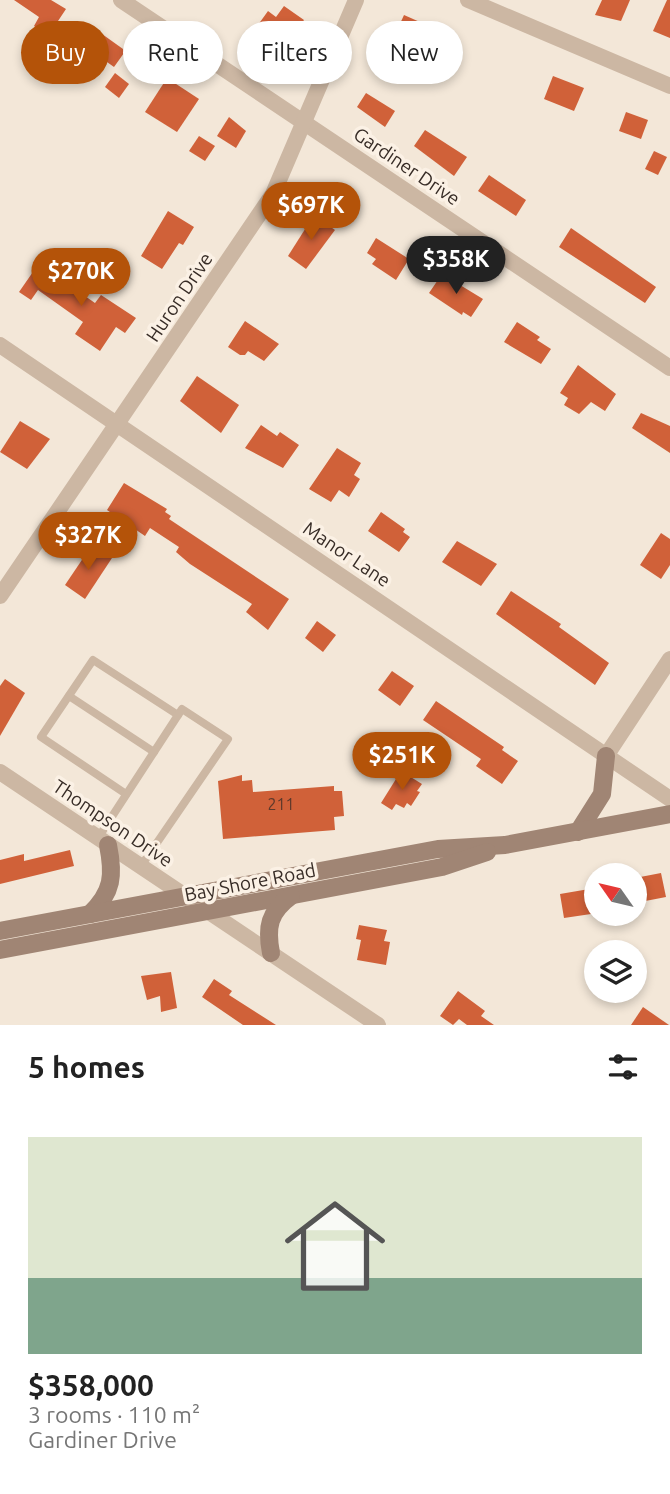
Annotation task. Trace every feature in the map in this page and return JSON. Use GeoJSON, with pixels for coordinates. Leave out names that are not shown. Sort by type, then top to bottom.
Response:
{"type":"FeatureCollection","features":[{"type":"Feature","properties":{"kind":"main road"},"geometry":{"type":"LineString","coordinates":[[578,832],[602,794],[606,756]]}},
{"type":"Feature","properties":{"kind":"main road","name":"Bay Shore Road"},"geometry":{"type":"LineString","coordinates":[[0,930],[438,849],[505,845],[670,814]]}},
{"type":"Feature","properties":{"kind":"main road"},"geometry":{"type":"LineString","coordinates":[[90,914],[104,900],[111,885],[112,863],[103,841]]}},
{"type":"Feature","properties":{"kind":"main road","name":"Bay Shore Road"},"geometry":{"type":"LineString","coordinates":[[0,950],[442,867],[505,845]]}},
{"type":"Feature","properties":{"kind":"main road"},"geometry":{"type":"LineString","coordinates":[[271,953],[268,925],[276,909],[292,896]]}},
{"type":"Feature","properties":{"kind":"street","name":"Gardiner Drive"},"geometry":{"type":"LineString","coordinates":[[121,0],[670,368]]}},
{"type":"Feature","properties":{"kind":"street","name":"Huron Drive"},"geometry":{"type":"LineString","coordinates":[[0,596],[273,194],[356,0]]}},
{"type":"Feature","properties":{"kind":"street"},"geometry":{"type":"LineString","coordinates":[[468,0],[670,86]]}},
{"type":"Feature","properties":{"kind":"street","name":"Manor Lane"},"geometry":{"type":"LineString","coordinates":[[0,345],[670,799]]}},
{"type":"Feature","properties":{"kind":"street"},"geometry":{"type":"LineString","coordinates":[[606,756],[670,659]]}},
{"type":"Feature","properties":{"kind":"street","name":"Thompson Drive"},"geometry":{"type":"LineString","coordinates":[[0,772],[378,1025]]}},
{"type":"Feature","properties":{"kind":"lane"},"geometry":{"type":"LineString","coordinates":[[127,794],[41,737],[93,660],[178,715]]}},
{"type":"Feature","properties":{"kind":"lane"},"geometry":{"type":"LineString","coordinates":[[69,696],[154,752]]}},
{"type":"Feature","properties":{"kind":"lane"},"geometry":{"type":"LineString","coordinates":[[103,841],[119,806],[183,709],[228,739],[141,866]]}},
{"type":"Feature","properties":{"kind":"building"},"geometry":{"type":"Polygon","coordinates":[[[14,0],[51,0],[66,9],[58,21],[37,21],[39,17],[14,0]]]}},
{"type":"Feature","properties":{"kind":"building"},"geometry":{"type":"Polygon","coordinates":[[[602,0],[630,0],[621,21],[595,15],[602,0]]]}},
{"type":"Feature","properties":{"kind":"building"},"geometry":{"type":"Polygon","coordinates":[[[667,0],[670,0],[670,38],[653,31],[667,0]]]}},
{"type":"Feature","properties":{"kind":"building"},"geometry":{"type":"Polygon","coordinates":[[[284,6],[304,20],[261,21],[268,11],[276,17],[284,6]]]}},
{"type":"Feature","properties":{"kind":"building"},"geometry":{"type":"Polygon","coordinates":[[[404,15],[418,21],[401,21],[404,15]]]}},
{"type":"Feature","properties":{"kind":"building"},"geometry":{"type":"Polygon","coordinates":[[[109,39],[123,49],[123,54],[114,67],[109,63],[109,39]]]}},
{"type":"Feature","properties":{"kind":"building"},"geometry":{"type":"Polygon","coordinates":[[[115,73],[123,79],[123,84],[129,84],[119,98],[105,87],[115,73]]]}},
{"type":"Feature","properties":{"kind":"building"},"geometry":{"type":"Polygon","coordinates":[[[553,76],[584,88],[574,111],[544,99],[553,76]]]}},
{"type":"Feature","properties":{"kind":"building"},"geometry":{"type":"Polygon","coordinates":[[[163,84],[176,84],[199,99],[177,132],[145,112],[163,84]]]}},
{"type":"Feature","properties":{"kind":"building"},"geometry":{"type":"Polygon","coordinates":[[[366,93],[395,111],[385,127],[357,107],[366,93]]]}},
{"type":"Feature","properties":{"kind":"building"},"geometry":{"type":"Polygon","coordinates":[[[626,112],[648,120],[641,139],[619,131],[626,112]]]}},
{"type":"Feature","properties":{"kind":"building"},"geometry":{"type":"Polygon","coordinates":[[[229,117],[246,131],[236,148],[217,136],[229,117]]]}},
{"type":"Feature","properties":{"kind":"building"},"geometry":{"type":"Polygon","coordinates":[[[425,130],[467,157],[454,176],[414,146],[425,130]]]}},
{"type":"Feature","properties":{"kind":"building"},"geometry":{"type":"Polygon","coordinates":[[[199,136],[215,146],[205,161],[189,151],[199,136]]]}},
{"type":"Feature","properties":{"kind":"building"},"geometry":{"type":"Polygon","coordinates":[[[654,151],[667,157],[658,175],[645,169],[654,151]]]}},
{"type":"Feature","properties":{"kind":"building"},"geometry":{"type":"Polygon","coordinates":[[[489,175],[526,200],[516,216],[478,191],[489,175]]]}},
{"type":"Feature","properties":{"kind":"building"},"geometry":{"type":"Polygon","coordinates":[[[168,211],[194,227],[183,245],[179,243],[162,269],[141,256],[168,211]]]}},
{"type":"Feature","properties":{"kind":"building"},"geometry":{"type":"Polygon","coordinates":[[[314,215],[335,230],[306,269],[288,256],[314,215]]]}},
{"type":"Feature","properties":{"kind":"building"},"geometry":{"type":"Polygon","coordinates":[[[571,228],[656,287],[645,303],[559,247],[571,228]]]}},
{"type":"Feature","properties":{"kind":"building"},"geometry":{"type":"Polygon","coordinates":[[[376,238],[409,259],[396,280],[372,264],[376,259],[367,253],[376,238]]]}},
{"type":"Feature","properties":{"kind":"building"},"geometry":{"type":"Polygon","coordinates":[[[35,269],[42,274],[46,269],[95,303],[101,295],[136,318],[125,333],[116,327],[100,351],[75,334],[83,322],[38,290],[31,300],[19,292],[35,269]]]}},
{"type":"Feature","properties":{"kind":"building"},"geometry":{"type":"Polygon","coordinates":[[[442,274],[483,299],[471,317],[463,312],[462,315],[429,293],[442,274]]]}},
{"type":"Feature","properties":{"kind":"building"},"geometry":{"type":"Polygon","coordinates":[[[245,321],[279,344],[264,361],[248,351],[245,355],[240,355],[228,347],[245,321]]]}},
{"type":"Feature","properties":{"kind":"building"},"geometry":{"type":"Polygon","coordinates":[[[517,322],[540,337],[537,340],[551,349],[541,364],[504,342],[517,322]]]}},
{"type":"Feature","properties":{"kind":"building"},"geometry":{"type":"Polygon","coordinates":[[[578,365],[616,394],[605,411],[591,402],[579,414],[564,405],[568,398],[560,393],[578,365]]]}},
{"type":"Feature","properties":{"kind":"building"},"geometry":{"type":"Polygon","coordinates":[[[197,376],[239,405],[221,433],[180,401],[197,376]]]}},
{"type":"Feature","properties":{"kind":"building"},"geometry":{"type":"Polygon","coordinates":[[[641,413],[670,426],[670,453],[632,428],[641,413]]]}},
{"type":"Feature","properties":{"kind":"building"},"geometry":{"type":"Polygon","coordinates":[[[20,421],[50,439],[27,469],[0,452],[20,421]]]}},
{"type":"Feature","properties":{"kind":"building"},"geometry":{"type":"Polygon","coordinates":[[[261,425],[277,436],[280,432],[299,445],[283,468],[245,448],[261,425]]]}},
{"type":"Feature","properties":{"kind":"building"},"geometry":{"type":"Polygon","coordinates":[[[337,448],[361,463],[354,475],[360,479],[349,497],[339,490],[331,502],[309,489],[337,448]]]}},
{"type":"Feature","properties":{"kind":"building"},"geometry":{"type":"Polygon","coordinates":[[[124,483],[167,509],[165,512],[171,516],[169,519],[289,599],[268,630],[246,612],[252,604],[190,564],[176,552],[179,547],[150,528],[145,536],[107,510],[124,483]]]}},
{"type":"Feature","properties":{"kind":"building"},"geometry":{"type":"Polygon","coordinates":[[[381,512],[405,529],[403,532],[410,537],[399,552],[368,531],[381,512]]]}},
{"type":"Feature","properties":{"kind":"building"},"geometry":{"type":"Polygon","coordinates":[[[661,533],[670,539],[670,565],[661,579],[640,565],[661,533]]]}},
{"type":"Feature","properties":{"kind":"building"},"geometry":{"type":"Polygon","coordinates":[[[457,541],[497,564],[481,586],[442,562],[457,541]]]}},
{"type":"Feature","properties":{"kind":"building"},"geometry":{"type":"Polygon","coordinates":[[[92,545],[112,558],[85,599],[65,585],[92,545]]]}},
{"type":"Feature","properties":{"kind":"building"},"geometry":{"type":"Polygon","coordinates":[[[511,591],[561,624],[559,627],[609,663],[595,685],[496,614],[511,591]]]}},
{"type":"Feature","properties":{"kind":"building"},"geometry":{"type":"Polygon","coordinates":[[[317,621],[336,635],[323,652],[305,638],[317,621]]]}},
{"type":"Feature","properties":{"kind":"building"},"geometry":{"type":"Polygon","coordinates":[[[392,671],[414,686],[400,706],[378,690],[392,671]]]}},
{"type":"Feature","properties":{"kind":"building"},"geometry":{"type":"Polygon","coordinates":[[[5,679],[25,693],[0,736],[0,686],[5,679]]]}},
{"type":"Feature","properties":{"kind":"building"},"geometry":{"type":"Polygon","coordinates":[[[436,701],[504,747],[502,750],[518,761],[502,784],[476,766],[481,759],[423,720],[436,701]]]}},
{"type":"Feature","properties":{"kind":"building"},"geometry":{"type":"Polygon","coordinates":[[[401,771],[422,784],[411,806],[407,803],[404,808],[396,804],[392,810],[381,803],[401,771]]]}},
{"type":"Feature","properties":{"kind":"building"},"geometry":{"type":"Polygon","coordinates":[[[242,775],[242,781],[252,780],[253,792],[334,786],[334,791],[342,791],[344,816],[334,817],[335,830],[223,839],[218,781],[242,775]]]}},
{"type":"Feature","properties":{"kind":"building"},"geometry":{"type":"Polygon","coordinates":[[[70,850],[74,866],[0,884],[0,860],[24,854],[24,861],[70,850]]]}},
{"type":"Feature","properties":{"kind":"building"},"geometry":{"type":"Polygon","coordinates":[[[661,873],[666,897],[648,900],[648,876],[661,873]]]}},
{"type":"Feature","properties":{"kind":"building"},"geometry":{"type":"Polygon","coordinates":[[[584,890],[584,915],[564,918],[560,894],[584,890]]]}},
{"type":"Feature","properties":{"kind":"building"},"geometry":{"type":"Polygon","coordinates":[[[359,925],[387,930],[384,941],[390,942],[386,965],[357,960],[361,940],[356,939],[359,925]]]}},
{"type":"Feature","properties":{"kind":"building"},"geometry":{"type":"Polygon","coordinates":[[[171,972],[177,1008],[161,1012],[160,996],[147,1000],[141,976],[171,972]]]}},
{"type":"Feature","properties":{"kind":"building"},"geometry":{"type":"Polygon","coordinates":[[[214,979],[232,991],[229,995],[276,1025],[243,1025],[202,997],[214,979]]]}},
{"type":"Feature","properties":{"kind":"building"},"geometry":{"type":"Polygon","coordinates":[[[458,991],[485,1011],[481,1016],[494,1025],[467,1025],[459,1019],[453,1025],[440,1016],[458,991]]]}},
{"type":"Feature","properties":{"kind":"building"},"geometry":{"type":"Polygon","coordinates":[[[643,1007],[669,1025],[631,1025],[643,1007]]]}}]}
